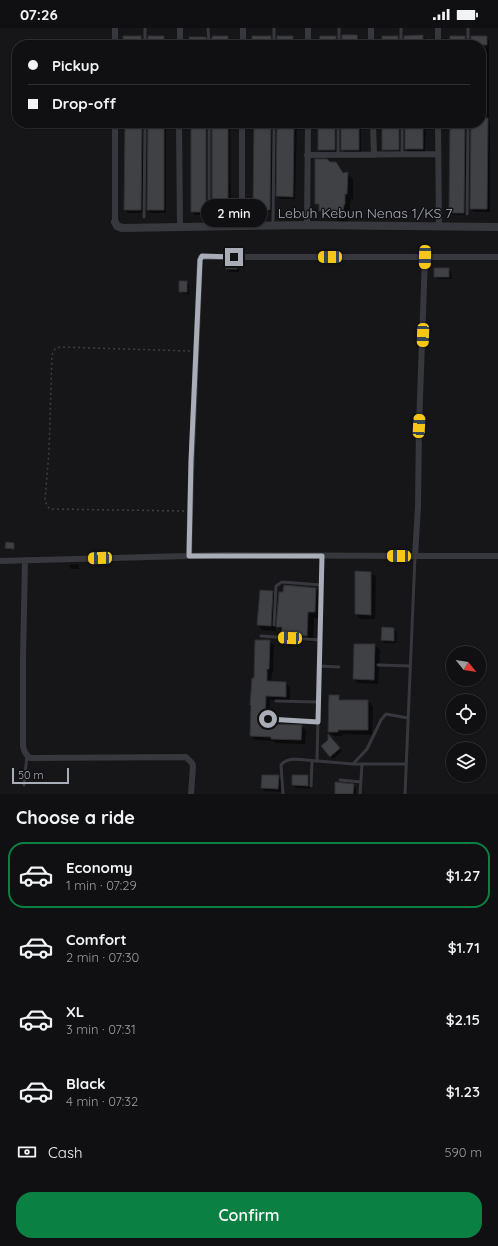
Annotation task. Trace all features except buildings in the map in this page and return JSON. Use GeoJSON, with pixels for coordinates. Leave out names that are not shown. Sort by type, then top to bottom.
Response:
{"type":"FeatureCollection","features":[{"type":"Feature","properties":{"kind":"street"},"geometry":{"type":"LineString","coordinates":[[115,28],[115,40]]}},
{"type":"Feature","properties":{"kind":"street"},"geometry":{"type":"LineString","coordinates":[[180,28],[180,40]]}},
{"type":"Feature","properties":{"kind":"street"},"geometry":{"type":"LineString","coordinates":[[243,28],[243,40]]}},
{"type":"Feature","properties":{"kind":"street"},"geometry":{"type":"LineString","coordinates":[[308,28],[308,40]]}},
{"type":"Feature","properties":{"kind":"street"},"geometry":{"type":"LineString","coordinates":[[371,28],[371,40]]}},
{"type":"Feature","properties":{"kind":"street"},"geometry":{"type":"LineString","coordinates":[[438,28],[438,40]]}},
{"type":"Feature","properties":{"kind":"street"},"geometry":{"type":"LineString","coordinates":[[115,128],[115,222]]}},
{"type":"Feature","properties":{"kind":"street"},"geometry":{"type":"LineString","coordinates":[[180,128],[180,228]]}},
{"type":"Feature","properties":{"kind":"street"},"geometry":{"type":"LineString","coordinates":[[242,128],[242,226]]}},
{"type":"Feature","properties":{"kind":"street"},"geometry":{"type":"LineString","coordinates":[[307,225],[308,128]]}},
{"type":"Feature","properties":{"kind":"street"},"geometry":{"type":"LineString","coordinates":[[373,128],[374,155]]}},
{"type":"Feature","properties":{"kind":"street"},"geometry":{"type":"LineString","coordinates":[[438,128],[439,227]]}},
{"type":"Feature","properties":{"kind":"street"},"geometry":{"type":"LineString","coordinates":[[307,155],[438,154]]}},
{"type":"Feature","properties":{"kind":"street","name":"Lebuh Kebun Nenas 1/KS 7"},"geometry":{"type":"LineString","coordinates":[[115,222],[117,226],[122,228],[307,225],[498,227]]}},
{"type":"Feature","properties":{"kind":"street"},"geometry":{"type":"LineString","coordinates":[[189,556],[196,351],[200,260],[202,256],[498,257]]}},
{"type":"Feature","properties":{"kind":"street"},"geometry":{"type":"LineString","coordinates":[[415,556],[418,507],[419,426],[425,257]]}},
{"type":"Feature","properties":{"kind":"street"},"geometry":{"type":"LineString","coordinates":[[0,561],[189,556],[498,556]]}},
{"type":"Feature","properties":{"kind":"street"},"geometry":{"type":"LineString","coordinates":[[25,560],[23,746],[26,755],[30,758],[186,757],[192,762],[193,766],[191,794]]}},
{"type":"Feature","properties":{"kind":"lane"},"geometry":{"type":"LineString","coordinates":[[145,28],[145,40]]}},
{"type":"Feature","properties":{"kind":"lane"},"geometry":{"type":"LineString","coordinates":[[208,28],[209,40]]}},
{"type":"Feature","properties":{"kind":"lane"},"geometry":{"type":"LineString","coordinates":[[274,28],[274,40]]}},
{"type":"Feature","properties":{"kind":"lane"},"geometry":{"type":"LineString","coordinates":[[339,28],[339,40]]}},
{"type":"Feature","properties":{"kind":"lane"},"geometry":{"type":"LineString","coordinates":[[401,28],[401,40]]}},
{"type":"Feature","properties":{"kind":"lane"},"geometry":{"type":"LineString","coordinates":[[468,28],[468,40]]}},
{"type":"Feature","properties":{"kind":"lane"},"geometry":{"type":"LineString","coordinates":[[144,216],[145,128]]}},
{"type":"Feature","properties":{"kind":"lane"},"geometry":{"type":"LineString","coordinates":[[209,128],[209,212]]}},
{"type":"Feature","properties":{"kind":"lane"},"geometry":{"type":"LineString","coordinates":[[273,226],[274,128]]}},
{"type":"Feature","properties":{"kind":"lane"},"geometry":{"type":"LineString","coordinates":[[338,128],[338,155]]}},
{"type":"Feature","properties":{"kind":"lane"},"geometry":{"type":"LineString","coordinates":[[402,128],[402,154]]}},
{"type":"Feature","properties":{"kind":"lane"},"geometry":{"type":"LineString","coordinates":[[467,214],[468,128]]}},
{"type":"Feature","properties":{"kind":"lane"},"geometry":{"type":"LineString","coordinates":[[318,761],[322,556]]}},
{"type":"Feature","properties":{"kind":"lane"},"geometry":{"type":"LineString","coordinates":[[405,794],[415,556]]}},
{"type":"Feature","properties":{"kind":"lane"},"geometry":{"type":"LineString","coordinates":[[274,625],[276,586],[282,582],[321,585]]}},
{"type":"Feature","properties":{"kind":"lane"},"geometry":{"type":"LineString","coordinates":[[261,636],[320,640]]}},
{"type":"Feature","properties":{"kind":"lane"},"geometry":{"type":"LineString","coordinates":[[378,665],[410,666]]}},
{"type":"Feature","properties":{"kind":"lane"},"geometry":{"type":"LineString","coordinates":[[319,666],[339,667]]}},
{"type":"Feature","properties":{"kind":"lane"},"geometry":{"type":"LineString","coordinates":[[276,701],[318,702]]}},
{"type":"Feature","properties":{"kind":"lane"},"geometry":{"type":"LineString","coordinates":[[353,764],[366,749],[381,720],[386,714],[408,718]]}},
{"type":"Feature","properties":{"kind":"lane"},"geometry":{"type":"LineString","coordinates":[[268,719],[318,722]]}},
{"type":"Feature","properties":{"kind":"lane"},"geometry":{"type":"LineString","coordinates":[[24,785],[26,755]]}},
{"type":"Feature","properties":{"kind":"lane"},"geometry":{"type":"LineString","coordinates":[[283,794],[281,765],[284,761],[318,761],[353,764],[406,764]]}},
{"type":"Feature","properties":{"kind":"lane"},"geometry":{"type":"LineString","coordinates":[[311,786],[312,761]]}},
{"type":"Feature","properties":{"kind":"lane"},"geometry":{"type":"LineString","coordinates":[[360,794],[362,764]]}},
{"type":"Feature","properties":{"kind":"lane"},"geometry":{"type":"LineString","coordinates":[[340,780],[361,782]]}},
{"type":"Feature","properties":{"kind":"path"},"geometry":{"type":"LineString","coordinates":[[190,511],[50,509],[45,500],[49,450],[52,355],[55,349],[60,347],[196,351]]}},
{"type":"Feature","properties":{"kind":"route"},"geometry":{"type":"LineString","coordinates":[[234,257],[202,256],[200,260],[191,461],[189,556],[322,556],[318,722],[268,719]]}}]}
